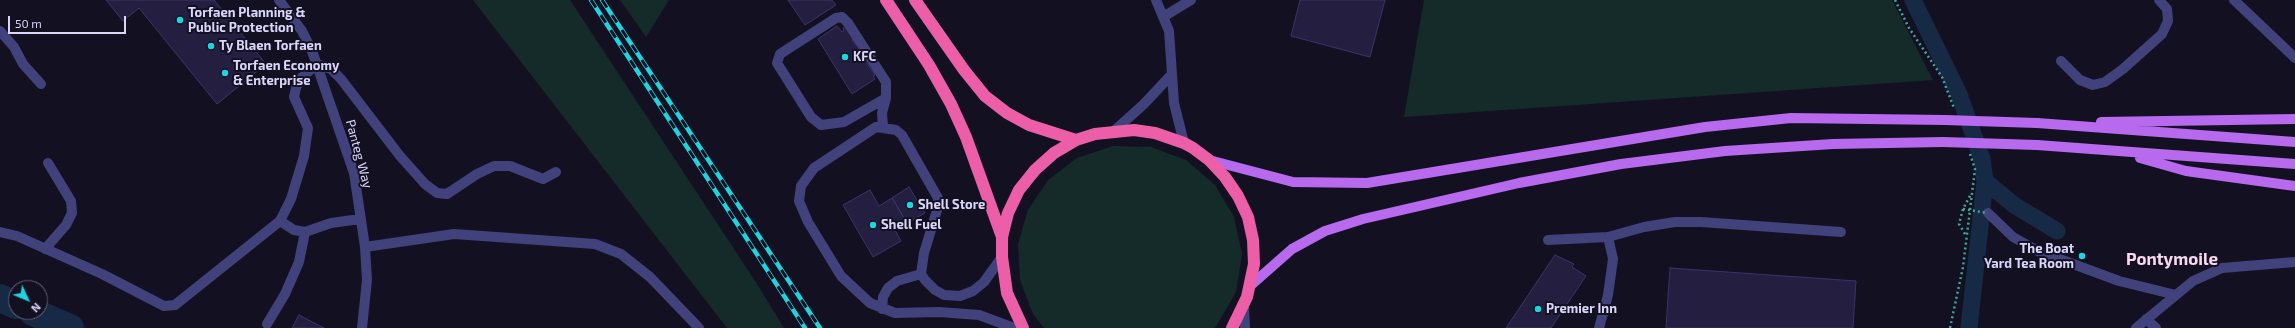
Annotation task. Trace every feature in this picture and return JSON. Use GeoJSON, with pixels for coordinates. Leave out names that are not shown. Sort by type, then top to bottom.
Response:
{"type":"FeatureCollection","features":[{"type":"Feature","properties":{"kind":"highway"},"geometry":{"type":"LineString","coordinates":[[886,0],[929,65],[951,104],[977,166],[1002,237]]}},
{"type":"Feature","properties":{"kind":"highway"},"geometry":{"type":"LineString","coordinates":[[915,0],[964,70],[985,96],[1007,113],[1029,125],[1076,140]]}},
{"type":"Feature","properties":{"kind":"highway"},"geometry":{"type":"LineString","coordinates":[[1023,328],[1007,293],[1002,257],[1002,237],[1008,213],[1019,190],[1031,175],[1054,153],[1076,140],[1114,131],[1134,130],[1155,133],[1184,143],[1209,160],[1226,177],[1238,196],[1248,217],[1253,240],[1253,256],[1250,286],[1244,306],[1232,328]]}},
{"type":"Feature","properties":{"kind":"main road"},"geometry":{"type":"LineString","coordinates":[[1209,160],[1293,182],[1367,183],[1705,127],[1791,118],[2038,123],[2295,142]]}},
{"type":"Feature","properties":{"kind":"main road"},"geometry":{"type":"LineString","coordinates":[[2038,123],[2295,119]]}},
{"type":"Feature","properties":{"kind":"main road"},"geometry":{"type":"LineString","coordinates":[[1250,286],[1292,249],[1325,231],[1363,219],[1519,183],[1621,164],[1726,151],[1833,144],[1943,142],[2037,145],[2295,164]]}},
{"type":"Feature","properties":{"kind":"main road"},"geometry":{"type":"LineString","coordinates":[[2121,152],[2186,171],[2295,186]]}},
{"type":"Feature","properties":{"kind":"street","name":"Panteg Way"},"geometry":{"type":"LineString","coordinates":[[279,0],[302,31],[317,64],[354,173],[365,247],[367,280],[362,328]]}},
{"type":"Feature","properties":{"kind":"street"},"geometry":{"type":"LineString","coordinates":[[1156,0],[1169,31],[1174,103],[1184,143]]}},
{"type":"Feature","properties":{"kind":"street"},"geometry":{"type":"LineString","coordinates":[[1163,18],[1191,0]]}},
{"type":"Feature","properties":{"kind":"street"},"geometry":{"type":"LineString","coordinates":[[2061,61],[2080,80],[2093,85],[2105,82],[2123,69],[2162,34],[2168,21],[2168,15],[2167,9],[2159,0]]}},
{"type":"Feature","properties":{"kind":"street"},"geometry":{"type":"LineString","coordinates":[[2234,0],[2295,58]]}},
{"type":"Feature","properties":{"kind":"street"},"geometry":{"type":"LineString","coordinates":[[883,127],[882,113],[886,98],[886,82],[848,23],[842,17],[836,18],[780,54],[777,63],[811,117],[821,125],[844,122],[886,98]]}},
{"type":"Feature","properties":{"kind":"street"},"geometry":{"type":"LineString","coordinates":[[0,31],[14,47],[24,64],[41,84]]}},
{"type":"Feature","properties":{"kind":"street"},"geometry":{"type":"LineString","coordinates":[[0,232],[17,236],[102,274],[164,306],[175,305],[280,221],[291,199],[304,156],[308,128],[294,96],[300,80],[317,64],[331,69],[341,79],[400,156],[425,184],[438,194],[447,194],[477,174],[494,166],[510,166],[543,179],[556,172]]}},
{"type":"Feature","properties":{"kind":"street"},"geometry":{"type":"LineString","coordinates":[[1114,131],[1144,104],[1172,74]]}},
{"type":"Feature","properties":{"kind":"street"},"geometry":{"type":"LineString","coordinates":[[1002,257],[984,282],[973,291],[960,296],[949,296],[940,293],[930,286],[921,274],[924,253],[938,207],[938,198],[902,135],[896,130],[883,127],[876,128],[814,168],[801,186],[799,201],[804,216],[841,276],[863,298],[882,309],[903,313],[939,312],[974,314],[995,320],[1014,328]]}},
{"type":"Feature","properties":{"kind":"street"},"geometry":{"type":"LineString","coordinates":[[45,249],[66,225],[72,213],[71,201],[48,163]]}},
{"type":"Feature","properties":{"kind":"street"},"geometry":{"type":"LineString","coordinates":[[1988,213],[2012,237],[2038,251],[2119,281],[2176,295]]}},
{"type":"Feature","properties":{"kind":"street"},"geometry":{"type":"LineString","coordinates":[[280,221],[294,230],[305,232],[331,223],[360,218]]}},
{"type":"Feature","properties":{"kind":"street"},"geometry":{"type":"LineString","coordinates":[[1548,240],[1608,237],[1651,226],[1701,222],[1841,232]]}},
{"type":"Feature","properties":{"kind":"street"},"geometry":{"type":"LineString","coordinates":[[267,324],[285,294],[299,262],[305,232]]}},
{"type":"Feature","properties":{"kind":"street"},"geometry":{"type":"LineString","coordinates":[[365,247],[454,234],[595,244],[621,254],[650,277],[699,328]]}},
{"type":"Feature","properties":{"kind":"street"},"geometry":{"type":"LineString","coordinates":[[1599,328],[1608,295],[1613,259],[1608,237]]}},
{"type":"Feature","properties":{"kind":"street"},"geometry":{"type":"LineString","coordinates":[[2136,328],[2193,281],[2222,268],[2295,262]]}},
{"type":"Feature","properties":{"kind":"street"},"geometry":{"type":"LineString","coordinates":[[882,309],[883,297],[888,288],[897,281],[921,274]]}},
{"type":"Feature","properties":{"kind":"street"},"geometry":{"type":"LineString","coordinates":[[1244,306],[1245,328]]}},
{"type":"Feature","properties":{"kind":"street"},"geometry":{"type":"LineString","coordinates":[[2146,319],[2156,328]]}},
{"type":"Feature","properties":{"kind":"path"},"geometry":{"type":"LineString","coordinates":[[1895,0],[1909,28],[1942,77],[1954,109]]}},
{"type":"Feature","properties":{"kind":"path"},"geometry":{"type":"LineString","coordinates":[[1950,328],[1963,267],[1975,168],[1967,146]]}},
{"type":"Feature","properties":{"kind":"path"},"geometry":{"type":"LineString","coordinates":[[1966,235],[1959,224],[1963,208],[1972,192]]}},
{"type":"Feature","properties":{"kind":"path"},"geometry":{"type":"LineString","coordinates":[[1963,208],[1988,213]]}},
{"type":"Feature","properties":{"kind":"green space"},"geometry":{"type":"Polygon","coordinates":[[[473,0],[570,0],[759,287],[784,328],[727,328],[473,0]]]}},
{"type":"Feature","properties":{"kind":"green space"},"geometry":{"type":"Polygon","coordinates":[[[620,0],[669,0],[646,37],[620,0]]]}},
{"type":"Feature","properties":{"kind":"green space"},"geometry":{"type":"Polygon","coordinates":[[[1424,0],[1892,0],[1933,80],[1404,117],[1424,0]]]}},
{"type":"Feature","properties":{"kind":"green space"},"geometry":{"type":"Polygon","coordinates":[[[1113,146],[1151,147],[1186,160],[1215,185],[1234,217],[1242,254],[1236,292],[1215,328],[1044,328],[1033,314],[1020,280],[1018,244],[1028,210],[1048,180],[1077,158],[1113,146]]]}},
{"type":"Feature","properties":{"kind":"building","name":"Ty Blaen Torfaen"},"geometry":{"type":"Polygon","coordinates":[[[106,0],[214,0],[266,64],[217,104],[139,8],[123,21],[106,0]]]}},
{"type":"Feature","properties":{"kind":"building"},"geometry":{"type":"Polygon","coordinates":[[[788,0],[832,0],[836,5],[805,25],[788,0]]]}},
{"type":"Feature","properties":{"kind":"building"},"geometry":{"type":"Polygon","coordinates":[[[1300,0],[1385,0],[1370,57],[1291,36],[1300,0]]]}},
{"type":"Feature","properties":{"kind":"building"},"geometry":{"type":"Polygon","coordinates":[[[837,26],[842,32],[844,31],[843,28],[847,26],[855,38],[852,40],[856,45],[858,43],[867,56],[864,59],[875,75],[873,76],[875,79],[852,94],[818,39],[837,26]]]}},
{"type":"Feature","properties":{"kind":"building"},"geometry":{"type":"Polygon","coordinates":[[[909,187],[925,213],[907,223],[892,198],[909,187]]]}},
{"type":"Feature","properties":{"kind":"building"},"geometry":{"type":"Polygon","coordinates":[[[870,190],[879,206],[892,198],[907,223],[895,230],[901,241],[873,257],[843,205],[870,190]]]}},
{"type":"Feature","properties":{"kind":"building"},"geometry":{"type":"Polygon","coordinates":[[[1555,255],[1574,264],[1572,267],[1586,276],[1551,328],[1506,328],[1555,255]]]}},
{"type":"Feature","properties":{"kind":"building"},"geometry":{"type":"Polygon","coordinates":[[[1670,268],[1856,281],[1853,328],[1666,328],[1670,268]]]}},
{"type":"Feature","properties":{"kind":"building"},"geometry":{"type":"Polygon","coordinates":[[[299,315],[324,328],[292,328],[299,315]]]}},
{"type":"Feature","properties":{"kind":"waterway"},"geometry":{"type":"LineString","coordinates":[[1913,0],[1959,94],[1982,159],[1985,181],[1969,328]]}},
{"type":"Feature","properties":{"kind":"waterway"},"geometry":{"type":"LineString","coordinates":[[1985,181],[2014,205],[2057,231]]}},
{"type":"Feature","properties":{"kind":"waterway"},"geometry":{"type":"LineString","coordinates":[[0,298],[8,302]]}},
{"type":"Feature","properties":{"kind":"waterway"},"geometry":{"type":"LineString","coordinates":[[48,318],[70,328]]}},
{"type":"Feature","properties":{"kind":"railway"},"geometry":{"type":"LineString","coordinates":[[591,0],[805,328]]}},
{"type":"Feature","properties":{"kind":"railway"},"geometry":{"type":"LineString","coordinates":[[602,0],[820,328]]}},
{"type":"Feature","properties":{"kind":"place","name":"Torfaen Planning & Public Protection"},"geometry":{"type":"Point","coordinates":[180,20]}},
{"type":"Feature","properties":{"kind":"place","name":"Ty Blaen Torfaen"},"geometry":{"type":"Point","coordinates":[211,46]}},
{"type":"Feature","properties":{"kind":"place","name":"KFC"},"geometry":{"type":"Point","coordinates":[845,57]}},
{"type":"Feature","properties":{"kind":"place","name":"Torfaen Economy & Enterprise"},"geometry":{"type":"Point","coordinates":[225,73]}},
{"type":"Feature","properties":{"kind":"place","name":"Shell Store"},"geometry":{"type":"Point","coordinates":[910,205]}},
{"type":"Feature","properties":{"kind":"place","name":"Shell Fuel"},"geometry":{"type":"Point","coordinates":[873,225]}},
{"type":"Feature","properties":{"kind":"place","name":"The Boat Yard Tea Room"},"geometry":{"type":"Point","coordinates":[2082,256]}},
{"type":"Feature","properties":{"kind":"place","name":"Premier Inn"},"geometry":{"type":"Point","coordinates":[1538,309]}},
{"type":"Feature","properties":{"kind":"district","name":"Pontymoile"},"geometry":{"type":"Point","coordinates":[2172,259]}}]}
